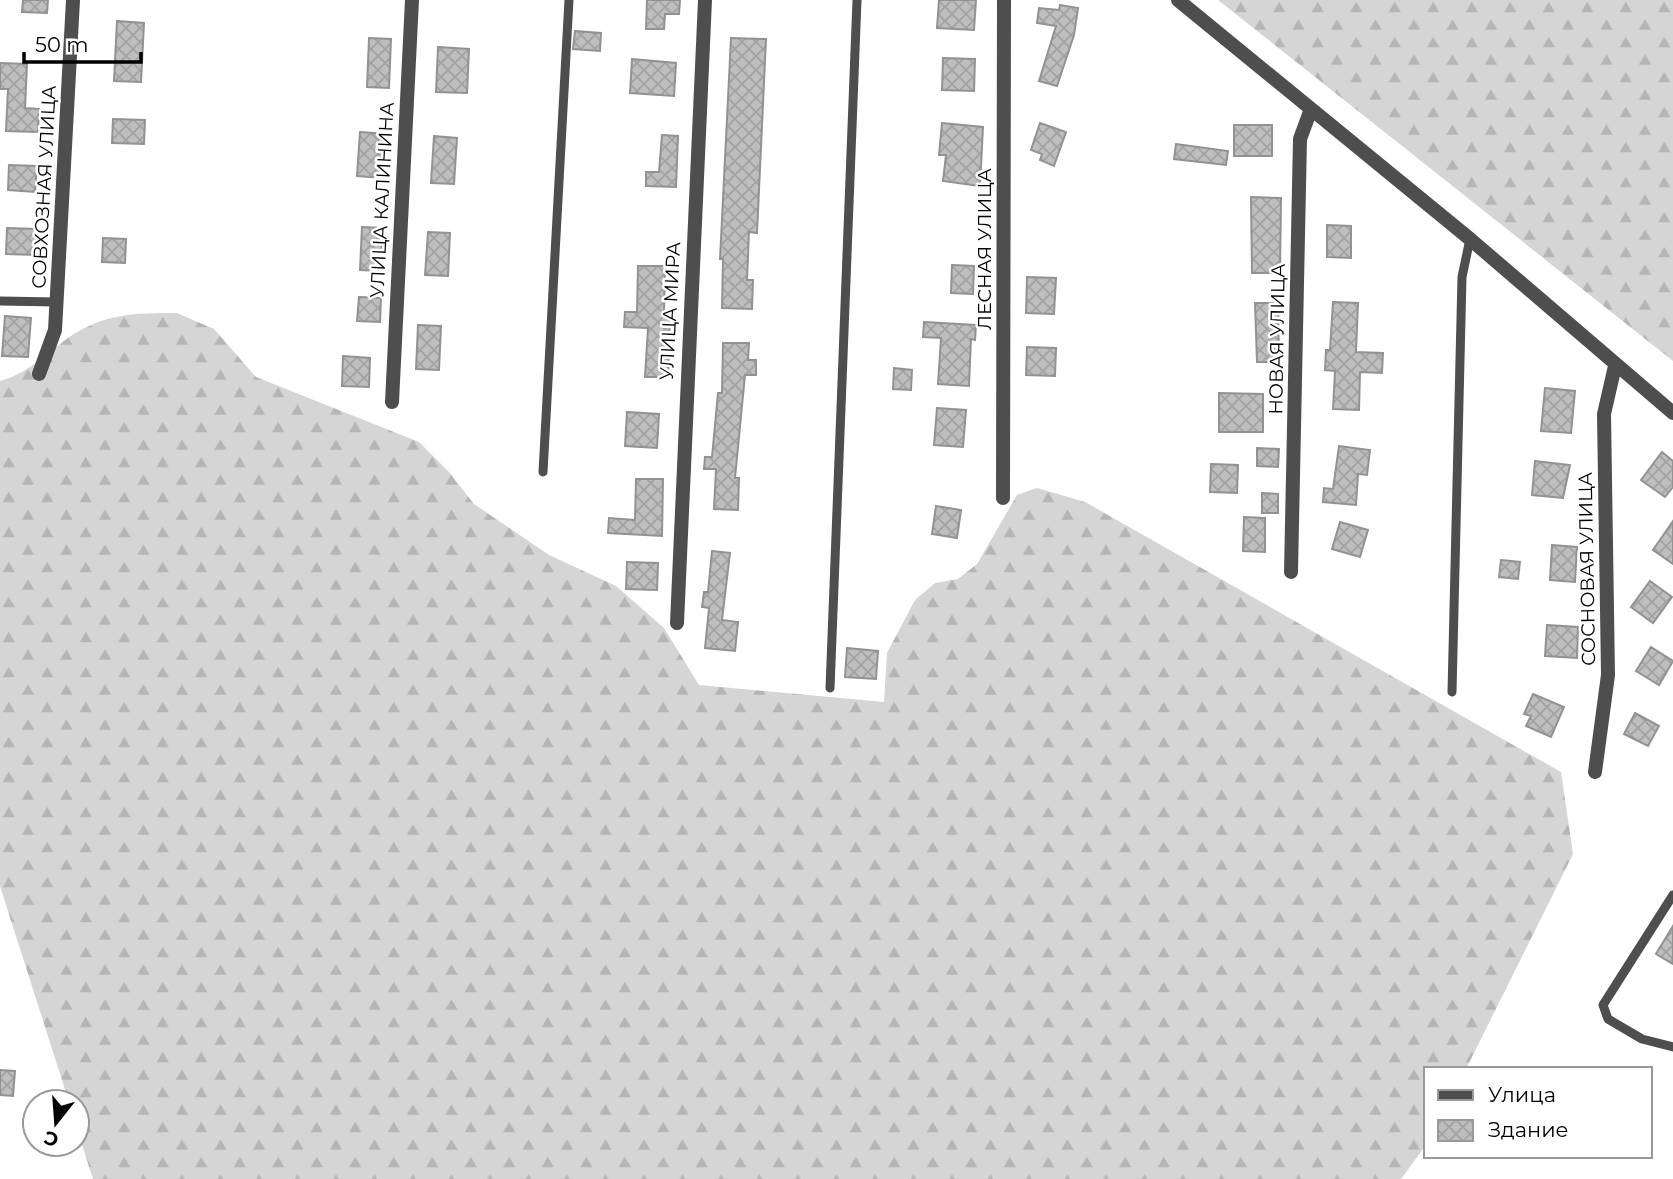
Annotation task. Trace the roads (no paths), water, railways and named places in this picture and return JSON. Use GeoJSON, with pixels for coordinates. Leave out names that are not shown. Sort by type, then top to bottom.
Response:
{"type":"FeatureCollection","features":[{"type":"Feature","properties":{"kind":"street","name":"СОВХОЗНАЯ УЛИЦА"},"geometry":{"type":"LineString","coordinates":[[39,374],[55,330],[73,0]]}},
{"type":"Feature","properties":{"kind":"street","name":"УЛИЦА КАЛИНИНА"},"geometry":{"type":"LineString","coordinates":[[391,402],[412,0]]}},
{"type":"Feature","properties":{"kind":"street","name":"УЛИЦА МИРА"},"geometry":{"type":"LineString","coordinates":[[677,623],[705,0]]}},
{"type":"Feature","properties":{"kind":"street","name":"ЛЕСНАЯ УЛИЦА"},"geometry":{"type":"LineString","coordinates":[[1003,498],[1004,0]]}},
{"type":"Feature","properties":{"kind":"street"},"geometry":{"type":"LineString","coordinates":[[1178,0],[1470,239],[1673,413]]}},
{"type":"Feature","properties":{"kind":"street","name":"НОВАЯ УЛИЦА"},"geometry":{"type":"LineString","coordinates":[[1291,572],[1300,139],[1311,109]]}},
{"type":"Feature","properties":{"kind":"street","name":"СОСНОВАЯ УЛИЦА"},"geometry":{"type":"LineString","coordinates":[[1595,772],[1608,675],[1604,414],[1615,366]]}},
{"type":"Feature","properties":{"kind":"lane"},"geometry":{"type":"LineString","coordinates":[[542,472],[569,0]]}},
{"type":"Feature","properties":{"kind":"lane"},"geometry":{"type":"LineString","coordinates":[[830,688],[857,0]]}},
{"type":"Feature","properties":{"kind":"lane"},"geometry":{"type":"LineString","coordinates":[[1452,692],[1462,277],[1470,239]]}},
{"type":"Feature","properties":{"kind":"lane"},"geometry":{"type":"LineString","coordinates":[[0,301],[57,302]]}},
{"type":"Feature","properties":{"kind":"lane"},"geometry":{"type":"LineString","coordinates":[[1673,895],[1603,1005],[1608,1019],[1642,1039],[1673,1047]]}}]}
